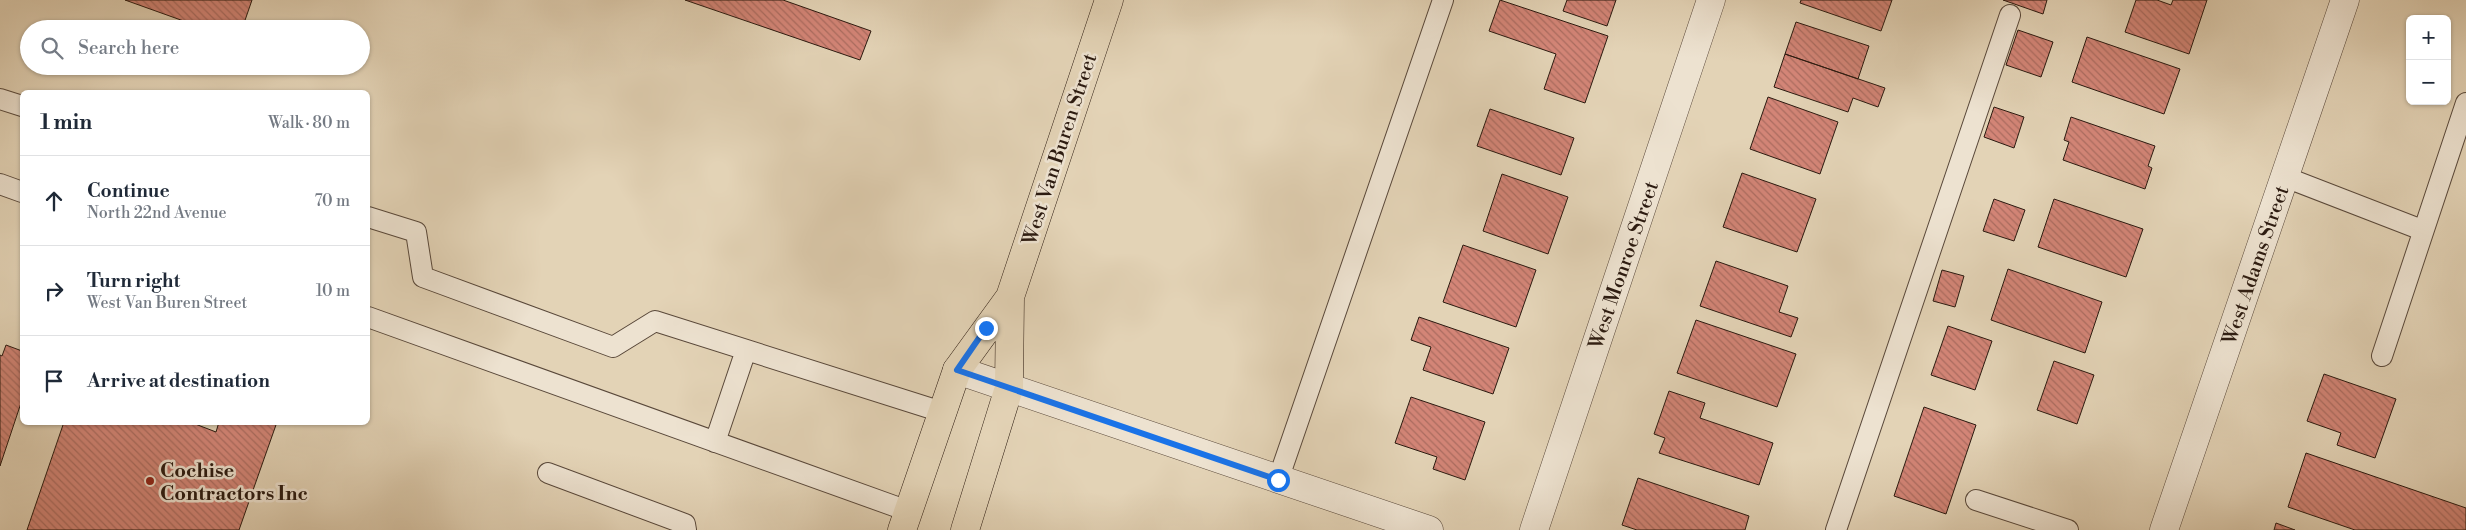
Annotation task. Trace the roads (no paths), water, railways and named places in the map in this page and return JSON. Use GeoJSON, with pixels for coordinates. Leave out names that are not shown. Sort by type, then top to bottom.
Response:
{"type":"FeatureCollection","features":[{"type":"Feature","properties":{"kind":"main road","name":"West Van Buren Street"},"geometry":{"type":"LineString","coordinates":[[905,521],[957,370],[1010,297],[1109,0]]}},
{"type":"Feature","properties":{"kind":"main road","name":"West Van Buren Street"},"geometry":{"type":"LineString","coordinates":[[965,530],[1009,388],[1010,297]]}},
{"type":"Feature","properties":{"kind":"street","name":"West Monroe Street"},"geometry":{"type":"LineString","coordinates":[[1534,530],[1711,0]]}},
{"type":"Feature","properties":{"kind":"street","name":"West Adams Street"},"geometry":{"type":"LineString","coordinates":[[2164,530],[2345,0]]}},
{"type":"Feature","properties":{"kind":"street"},"geometry":{"type":"LineString","coordinates":[[957,370],[1429,530]]}},
{"type":"Feature","properties":{"kind":"lane"},"geometry":{"type":"LineString","coordinates":[[1278,480],[1442,0]]}},
{"type":"Feature","properties":{"kind":"lane"},"geometry":{"type":"LineString","coordinates":[[1836,530],[2010,15]]}},
{"type":"Feature","properties":{"kind":"lane"},"geometry":{"type":"LineString","coordinates":[[0,99],[20,105]]}},
{"type":"Feature","properties":{"kind":"lane"},"geometry":{"type":"LineString","coordinates":[[2382,356],[2422,230],[2466,103]]}},
{"type":"Feature","properties":{"kind":"lane"},"geometry":{"type":"LineString","coordinates":[[2285,177],[2422,230]]}},
{"type":"Feature","properties":{"kind":"lane"},"geometry":{"type":"LineString","coordinates":[[0,184],[20,191]]}},
{"type":"Feature","properties":{"kind":"lane"},"geometry":{"type":"LineString","coordinates":[[370,218],[416,232],[424,277],[613,347],[655,320],[942,412]]}},
{"type":"Feature","properties":{"kind":"lane"},"geometry":{"type":"LineString","coordinates":[[370,318],[715,442],[905,521]]}},
{"type":"Feature","properties":{"kind":"lane"},"geometry":{"type":"LineString","coordinates":[[715,442],[746,350]]}},
{"type":"Feature","properties":{"kind":"lane"},"geometry":{"type":"LineString","coordinates":[[548,473],[685,524],[686,530]]}},
{"type":"Feature","properties":{"kind":"lane"},"geometry":{"type":"LineString","coordinates":[[1976,500],[2068,530]]}},
{"type":"Feature","properties":{"kind":"place","name":"Cochise Contractors Inc"},"geometry":{"type":"Point","coordinates":[150,481]}}]}
